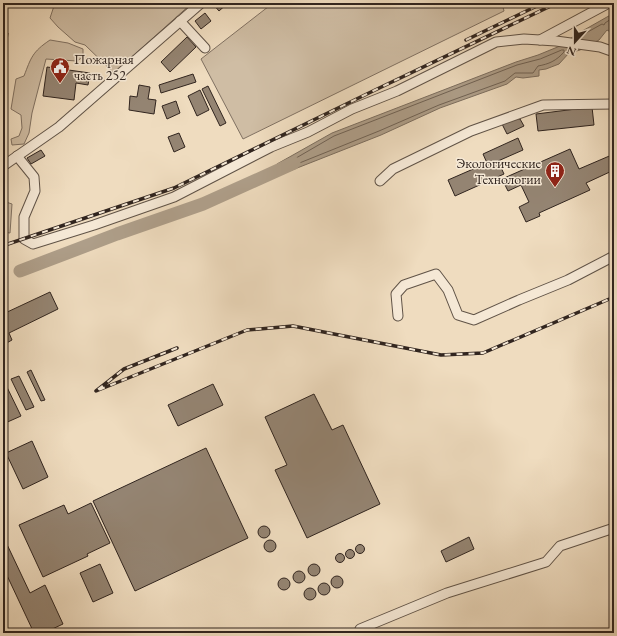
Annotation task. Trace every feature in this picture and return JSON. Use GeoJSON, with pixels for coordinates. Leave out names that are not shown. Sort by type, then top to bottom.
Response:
{"type":"FeatureCollection","features":[{"type":"Feature","properties":{"kind":"street"},"geometry":{"type":"LineString","coordinates":[[3,166],[59,127],[200,3]]}},
{"type":"Feature","properties":{"kind":"street"},"geometry":{"type":"LineString","coordinates":[[539,40],[609,3]]}},
{"type":"Feature","properties":{"kind":"street"},"geometry":{"type":"LineString","coordinates":[[180,21],[205,48]]}},
{"type":"Feature","properties":{"kind":"street"},"geometry":{"type":"LineString","coordinates":[[17,156],[34,177],[35,191],[24,217],[24,239],[32,244],[94,225],[174,197],[271,147],[308,132],[352,109],[397,91],[496,42],[524,39],[556,41],[600,47],[614,52]]}},
{"type":"Feature","properties":{"kind":"street"},"geometry":{"type":"LineString","coordinates":[[380,181],[393,169],[471,131],[543,106],[614,104]]}},
{"type":"Feature","properties":{"kind":"street"},"geometry":{"type":"LineString","coordinates":[[398,316],[396,294],[404,285],[436,274],[448,290],[458,315],[474,320],[568,280],[614,256]]}},
{"type":"Feature","properties":{"kind":"street"},"geometry":{"type":"LineString","coordinates":[[360,629],[446,593],[546,562],[560,546],[614,528]]}},
{"type":"Feature","properties":{"kind":"shaded area"},"geometry":{"type":"Polygon","coordinates":[[[55,3],[192,3],[114,73],[85,45],[75,42],[50,18],[55,3]]]}},
{"type":"Feature","properties":{"kind":"shaded area"},"geometry":{"type":"Polygon","coordinates":[[[273,3],[502,3],[504,11],[243,139],[201,59],[273,3]]]}},
{"type":"Feature","properties":{"kind":"shaded area"},"geometry":{"type":"Polygon","coordinates":[[[50,40],[68,43],[83,49],[83,57],[77,61],[46,59],[32,113],[29,133],[24,144],[12,145],[11,139],[19,136],[22,128],[21,115],[11,109],[16,79],[24,76],[28,64],[33,56],[39,48],[50,40]]]}},
{"type":"Feature","properties":{"kind":"shaded area"},"geometry":{"type":"Polygon","coordinates":[[[3,201],[12,204],[10,233],[3,232],[3,201]]]}},
{"type":"Feature","properties":{"kind":"water"},"geometry":{"type":"Polygon","coordinates":[[[614,13],[614,34],[607,30],[599,40],[580,50],[569,53],[559,64],[539,70],[539,76],[523,78],[516,77],[507,84],[440,108],[381,135],[287,172],[280,173],[277,164],[332,133],[560,46],[577,34],[614,13]]]}},
{"type":"Feature","properties":{"kind":"building"},"geometry":{"type":"Polygon","coordinates":[[[228,3],[219,11],[213,4],[228,3]]]}},
{"type":"Feature","properties":{"kind":"building"},"geometry":{"type":"Polygon","coordinates":[[[205,13],[211,21],[201,29],[195,21],[205,13]]]}},
{"type":"Feature","properties":{"kind":"building"},"geometry":{"type":"Polygon","coordinates":[[[3,32],[8,33],[3,76],[3,32]]]}},
{"type":"Feature","properties":{"kind":"building"},"geometry":{"type":"Polygon","coordinates":[[[187,37],[196,47],[170,72],[161,62],[187,37]]]}},
{"type":"Feature","properties":{"kind":"building","name":"Пожарная часть 252"},"geometry":{"type":"Polygon","coordinates":[[[47,67],[90,73],[88,85],[76,83],[74,100],[43,96],[47,67]]]}},
{"type":"Feature","properties":{"kind":"building"},"geometry":{"type":"Polygon","coordinates":[[[193,74],[196,82],[161,93],[159,85],[193,74]]]}},
{"type":"Feature","properties":{"kind":"building"},"geometry":{"type":"Polygon","coordinates":[[[139,85],[150,87],[148,99],[156,100],[154,114],[129,110],[130,96],[137,97],[139,85]]]}},
{"type":"Feature","properties":{"kind":"building"},"geometry":{"type":"Polygon","coordinates":[[[208,86],[226,123],[220,126],[202,89],[208,86]]]}},
{"type":"Feature","properties":{"kind":"building"},"geometry":{"type":"Polygon","coordinates":[[[200,90],[209,110],[197,116],[188,96],[200,90]]]}},
{"type":"Feature","properties":{"kind":"building"},"geometry":{"type":"Polygon","coordinates":[[[176,101],[180,113],[167,119],[162,106],[176,101]]]}},
{"type":"Feature","properties":{"kind":"building"},"geometry":{"type":"Polygon","coordinates":[[[592,107],[594,125],[538,131],[536,114],[592,107]]]}},
{"type":"Feature","properties":{"kind":"building"},"geometry":{"type":"Polygon","coordinates":[[[514,118],[520,119],[524,126],[507,134],[502,124],[514,118]]]}},
{"type":"Feature","properties":{"kind":"building"},"geometry":{"type":"Polygon","coordinates":[[[179,133],[185,147],[174,152],[168,137],[179,133]]]}},
{"type":"Feature","properties":{"kind":"building"},"geometry":{"type":"Polygon","coordinates":[[[518,138],[523,150],[498,161],[504,174],[455,196],[448,180],[487,163],[483,154],[518,138]]]}},
{"type":"Feature","properties":{"kind":"building","name":"Экологические Технологии"},"geometry":{"type":"Polygon","coordinates":[[[570,149],[579,169],[614,154],[614,170],[586,183],[590,190],[539,213],[540,216],[526,222],[519,207],[529,202],[521,185],[508,191],[502,179],[570,149]]]}},
{"type":"Feature","properties":{"kind":"building"},"geometry":{"type":"Polygon","coordinates":[[[41,150],[45,156],[31,164],[27,158],[41,150]]]}},
{"type":"Feature","properties":{"kind":"building"},"geometry":{"type":"Polygon","coordinates":[[[50,292],[58,309],[9,333],[12,340],[3,345],[3,314],[50,292]]]}},
{"type":"Feature","properties":{"kind":"building"},"geometry":{"type":"Polygon","coordinates":[[[31,370],[45,400],[41,401],[27,372],[31,370]]]}},
{"type":"Feature","properties":{"kind":"building"},"geometry":{"type":"Polygon","coordinates":[[[19,376],[34,407],[26,410],[11,379],[19,376]]]}},
{"type":"Feature","properties":{"kind":"building"},"geometry":{"type":"Polygon","coordinates":[[[3,379],[21,416],[3,424],[3,379]]]}},
{"type":"Feature","properties":{"kind":"building"},"geometry":{"type":"Polygon","coordinates":[[[213,384],[223,405],[178,426],[168,405],[213,384]]]}},
{"type":"Feature","properties":{"kind":"building"},"geometry":{"type":"Polygon","coordinates":[[[314,394],[332,430],[343,425],[380,504],[307,538],[275,470],[287,465],[265,417],[314,394]]]}},
{"type":"Feature","properties":{"kind":"building"},"geometry":{"type":"Polygon","coordinates":[[[32,441],[48,477],[23,489],[6,453],[32,441]]]}},
{"type":"Feature","properties":{"kind":"building"},"geometry":{"type":"Polygon","coordinates":[[[206,448],[248,538],[135,591],[93,501],[206,448]]]}},
{"type":"Feature","properties":{"kind":"building"},"geometry":{"type":"Polygon","coordinates":[[[91,503],[110,543],[87,554],[88,556],[43,577],[19,525],[64,505],[68,514],[91,503]]]}},
{"type":"Feature","properties":{"kind":"building"},"geometry":{"type":"Polygon","coordinates":[[[262,526],[266,526],[270,532],[266,538],[262,538],[258,534],[258,530],[262,526]]]}},
{"type":"Feature","properties":{"kind":"building"},"geometry":{"type":"Polygon","coordinates":[[[3,536],[30,593],[45,585],[63,624],[48,631],[49,633],[34,633],[3,567],[3,536]]]}},
{"type":"Feature","properties":{"kind":"building"},"geometry":{"type":"Polygon","coordinates":[[[469,537],[474,549],[446,562],[441,551],[469,537]]]}},
{"type":"Feature","properties":{"kind":"building"},"geometry":{"type":"Polygon","coordinates":[[[268,540],[272,540],[276,546],[272,552],[268,552],[264,548],[264,544],[268,540]]]}},
{"type":"Feature","properties":{"kind":"building"},"geometry":{"type":"Polygon","coordinates":[[[358,545],[362,545],[364,549],[362,553],[358,553],[356,551],[356,547],[358,545]]]}},
{"type":"Feature","properties":{"kind":"building"},"geometry":{"type":"Polygon","coordinates":[[[348,550],[352,550],[354,554],[352,558],[348,558],[346,556],[346,552],[348,550]]]}},
{"type":"Feature","properties":{"kind":"building"},"geometry":{"type":"Polygon","coordinates":[[[338,554],[342,554],[344,558],[342,562],[338,562],[336,560],[336,556],[338,554]]]}},
{"type":"Feature","properties":{"kind":"building"},"geometry":{"type":"Polygon","coordinates":[[[100,564],[113,593],[93,602],[80,573],[100,564]]]}},
{"type":"Feature","properties":{"kind":"building"},"geometry":{"type":"Polygon","coordinates":[[[312,564],[316,564],[320,570],[316,576],[312,576],[308,572],[308,568],[312,564]]]}},
{"type":"Feature","properties":{"kind":"building"},"geometry":{"type":"Polygon","coordinates":[[[297,571],[301,571],[305,577],[301,583],[297,583],[293,579],[293,575],[297,571]]]}},
{"type":"Feature","properties":{"kind":"building"},"geometry":{"type":"Polygon","coordinates":[[[335,576],[339,576],[343,582],[339,588],[335,588],[331,584],[331,580],[335,576]]]}},
{"type":"Feature","properties":{"kind":"building"},"geometry":{"type":"Polygon","coordinates":[[[282,578],[286,578],[290,584],[286,590],[282,590],[278,586],[278,582],[282,578]]]}},
{"type":"Feature","properties":{"kind":"building"},"geometry":{"type":"Polygon","coordinates":[[[322,583],[326,583],[330,589],[326,595],[322,595],[318,591],[318,587],[322,583]]]}},
{"type":"Feature","properties":{"kind":"building"},"geometry":{"type":"Polygon","coordinates":[[[308,588],[312,588],[316,594],[312,600],[308,600],[304,596],[304,592],[308,588]]]}},
{"type":"Feature","properties":{"kind":"waterway"},"geometry":{"type":"LineString","coordinates":[[20,271],[117,234],[203,204],[294,163]]}},
{"type":"Feature","properties":{"kind":"railway"},"geometry":{"type":"LineString","coordinates":[[466,40],[543,3]]}},
{"type":"Feature","properties":{"kind":"railway"},"geometry":{"type":"LineString","coordinates":[[8,244],[174,188],[557,3]]}},
{"type":"Feature","properties":{"kind":"railway"},"geometry":{"type":"LineString","coordinates":[[177,348],[124,369],[96,391],[247,330],[293,326],[441,355],[483,353],[614,297]]}},
{"type":"Feature","properties":{"kind":"place","name":"Пожарная часть 252"},"geometry":{"type":"Point","coordinates":[60,84]}},
{"type":"Feature","properties":{"kind":"place","name":"Экологические Технологии"},"geometry":{"type":"Point","coordinates":[555,188]}}]}
